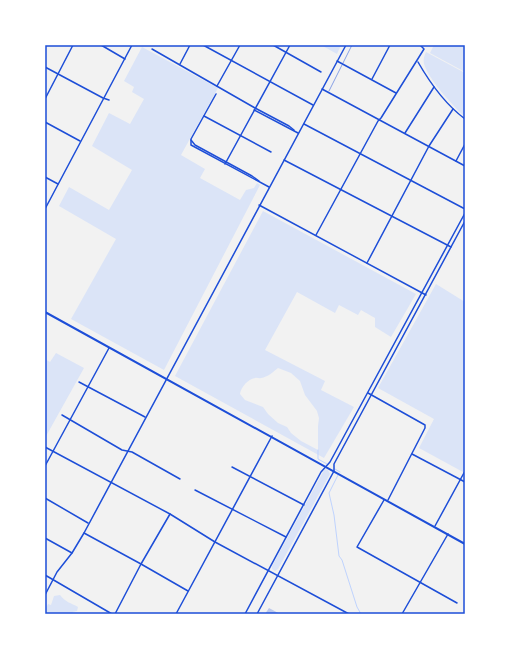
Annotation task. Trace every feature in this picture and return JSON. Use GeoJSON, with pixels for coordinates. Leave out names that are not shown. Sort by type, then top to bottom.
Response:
{"type":"FeatureCollection","features":[{"type":"Feature","properties":{"kind":"main road"},"geometry":{"type":"LineString","coordinates":[[45,312],[435,526],[465,544]]}},
{"type":"Feature","properties":{"kind":"street"},"geometry":{"type":"LineString","coordinates":[[45,100],[73,45]]}},
{"type":"Feature","properties":{"kind":"street"},"geometry":{"type":"LineString","coordinates":[[101,45],[125,59]]}},
{"type":"Feature","properties":{"kind":"street"},"geometry":{"type":"LineString","coordinates":[[45,209],[132,45]]}},
{"type":"Feature","properties":{"kind":"street"},"geometry":{"type":"LineString","coordinates":[[180,65],[190,45]]}},
{"type":"Feature","properties":{"kind":"street"},"geometry":{"type":"LineString","coordinates":[[203,45],[313,106]]}},
{"type":"Feature","properties":{"kind":"street"},"geometry":{"type":"LineString","coordinates":[[217,86],[240,45]]}},
{"type":"Feature","properties":{"kind":"street"},"geometry":{"type":"LineString","coordinates":[[274,45],[321,72]]}},
{"type":"Feature","properties":{"kind":"street"},"geometry":{"type":"LineString","coordinates":[[226,163],[290,45]]}},
{"type":"Feature","properties":{"kind":"street"},"geometry":{"type":"LineString","coordinates":[[45,595],[53,580],[84,533],[110,482],[346,45]]}},
{"type":"Feature","properties":{"kind":"street"},"geometry":{"type":"LineString","coordinates":[[372,79],[390,45]]}},
{"type":"Feature","properties":{"kind":"street"},"geometry":{"type":"LineString","coordinates":[[316,235],[360,153],[396,93],[418,61],[424,49],[420,45]]}},
{"type":"Feature","properties":{"kind":"street"},"geometry":{"type":"LineString","coordinates":[[152,49],[255,109],[289,126],[298,133]]}},
{"type":"Feature","properties":{"kind":"street"},"geometry":{"type":"LineString","coordinates":[[337,61],[396,93]]}},
{"type":"Feature","properties":{"kind":"street"},"geometry":{"type":"LineString","coordinates":[[418,61],[434,87],[453,109],[465,119]]}},
{"type":"Feature","properties":{"kind":"street"},"geometry":{"type":"LineString","coordinates":[[45,67],[109,100]]}},
{"type":"Feature","properties":{"kind":"street"},"geometry":{"type":"LineString","coordinates":[[405,133],[434,87]]}},
{"type":"Feature","properties":{"kind":"street"},"geometry":{"type":"LineString","coordinates":[[322,89],[465,166]]}},
{"type":"Feature","properties":{"kind":"street"},"geometry":{"type":"LineString","coordinates":[[216,94],[190,139],[194,145],[252,176],[269,187]]}},
{"type":"Feature","properties":{"kind":"street"},"geometry":{"type":"LineString","coordinates":[[367,263],[429,146],[453,109]]}},
{"type":"Feature","properties":{"kind":"street"},"geometry":{"type":"LineString","coordinates":[[204,116],[271,152]]}},
{"type":"Feature","properties":{"kind":"street"},"geometry":{"type":"LineString","coordinates":[[45,122],[80,141]]}},
{"type":"Feature","properties":{"kind":"street"},"geometry":{"type":"LineString","coordinates":[[304,124],[465,209]]}},
{"type":"Feature","properties":{"kind":"street"},"geometry":{"type":"LineString","coordinates":[[456,161],[465,144]]}},
{"type":"Feature","properties":{"kind":"street"},"geometry":{"type":"LineString","coordinates":[[284,160],[341,188],[451,247]]}},
{"type":"Feature","properties":{"kind":"street"},"geometry":{"type":"LineString","coordinates":[[45,177],[58,184]]}},
{"type":"Feature","properties":{"kind":"street"},"geometry":{"type":"LineString","coordinates":[[259,205],[426,295]]}},
{"type":"Feature","properties":{"kind":"street"},"geometry":{"type":"LineString","coordinates":[[245,614],[321,472],[330,462],[465,213]]}},
{"type":"Feature","properties":{"kind":"street"},"geometry":{"type":"LineString","coordinates":[[257,614],[277,574],[334,471],[334,464],[465,221]]}},
{"type":"Feature","properties":{"kind":"street"},"geometry":{"type":"LineString","coordinates":[[45,466],[110,347]]}},
{"type":"Feature","properties":{"kind":"street"},"geometry":{"type":"LineString","coordinates":[[79,382],[145,418]]}},
{"type":"Feature","properties":{"kind":"street"},"geometry":{"type":"LineString","coordinates":[[368,393],[423,422],[426,428],[387,500],[357,545],[359,548],[456,603]]}},
{"type":"Feature","properties":{"kind":"street"},"geometry":{"type":"LineString","coordinates":[[62,415],[122,450],[132,452],[180,479]]}},
{"type":"Feature","properties":{"kind":"street"},"geometry":{"type":"LineString","coordinates":[[176,614],[272,436]]}},
{"type":"Feature","properties":{"kind":"street"},"geometry":{"type":"LineString","coordinates":[[45,447],[170,514],[215,542],[268,569],[349,614]]}},
{"type":"Feature","properties":{"kind":"street"},"geometry":{"type":"LineString","coordinates":[[412,454],[465,482]]}},
{"type":"Feature","properties":{"kind":"street"},"geometry":{"type":"LineString","coordinates":[[232,467],[304,504]]}},
{"type":"Feature","properties":{"kind":"street"},"geometry":{"type":"LineString","coordinates":[[435,526],[465,471]]}},
{"type":"Feature","properties":{"kind":"street"},"geometry":{"type":"LineString","coordinates":[[195,490],[286,537]]}},
{"type":"Feature","properties":{"kind":"street"},"geometry":{"type":"LineString","coordinates":[[45,498],[88,523]]}},
{"type":"Feature","properties":{"kind":"street"},"geometry":{"type":"LineString","coordinates":[[45,575],[114,614],[170,514]]}},
{"type":"Feature","properties":{"kind":"street"},"geometry":{"type":"LineString","coordinates":[[84,533],[189,591]]}},
{"type":"Feature","properties":{"kind":"street"},"geometry":{"type":"LineString","coordinates":[[402,614],[419,582],[448,534]]}},
{"type":"Feature","properties":{"kind":"street"},"geometry":{"type":"LineString","coordinates":[[45,538],[72,553]]}},
{"type":"Feature","properties":{"kind":"lane"},"geometry":{"type":"LineString","coordinates":[[328,92],[352,45]]}},
{"type":"Feature","properties":{"kind":"shaded area"},"geometry":{"type":"Polygon","coordinates":[[[321,45],[341,45],[337,54],[321,45]]]}},
{"type":"Feature","properties":{"kind":"shaded area"},"geometry":{"type":"Polygon","coordinates":[[[434,45],[465,45],[465,72],[430,53],[434,45]]]}},
{"type":"Feature","properties":{"kind":"shaded area"},"geometry":{"type":"Polygon","coordinates":[[[142,47],[218,88],[181,155],[205,169],[200,178],[240,200],[246,190],[254,188],[257,183],[260,185],[164,370],[71,319],[116,239],[59,206],[69,187],[109,210],[132,170],[92,146],[109,113],[130,124],[144,99],[132,92],[134,87],[124,81],[142,47]]]}},
{"type":"Feature","properties":{"kind":"shaded area"},"geometry":{"type":"Polygon","coordinates":[[[426,52],[465,73],[465,117],[448,100],[431,77],[424,64],[426,52]]]}},
{"type":"Feature","properties":{"kind":"shaded area"},"geometry":{"type":"Polygon","coordinates":[[[263,211],[416,294],[391,337],[375,327],[375,318],[361,310],[358,315],[339,305],[335,313],[297,292],[265,350],[325,381],[321,390],[354,407],[324,458],[175,376],[263,211]],[[278,368],[266,377],[256,378],[247,382],[243,386],[240,394],[245,400],[263,407],[278,423],[287,427],[291,433],[301,441],[318,450],[319,418],[317,411],[305,395],[300,381],[291,373],[278,368]]]}},
{"type":"Feature","properties":{"kind":"shaded area"},"geometry":{"type":"Polygon","coordinates":[[[436,284],[465,302],[465,468],[463,472],[419,448],[434,419],[378,388],[436,284]]]}},
{"type":"Feature","properties":{"kind":"shaded area"},"geometry":{"type":"Polygon","coordinates":[[[56,353],[84,368],[45,438],[45,359],[50,362],[56,353]]]}},
{"type":"Feature","properties":{"kind":"shaded area"},"geometry":{"type":"Polygon","coordinates":[[[325,469],[328,470],[330,474],[278,569],[275,571],[272,569],[272,566],[325,469]]]}},
{"type":"Feature","properties":{"kind":"shaded area"},"geometry":{"type":"Polygon","coordinates":[[[60,595],[66,601],[78,607],[77,611],[73,612],[72,614],[45,614],[48,604],[51,605],[54,596],[60,595]]]}},
{"type":"Feature","properties":{"kind":"building"},"geometry":{"type":"Polygon","coordinates":[[[269,608],[280,614],[265,614],[269,608]]]}},
{"type":"Feature","properties":{"kind":"waterway"},"geometry":{"type":"LineString","coordinates":[[318,450],[318,459],[327,464]]}},
{"type":"Feature","properties":{"kind":"waterway"},"geometry":{"type":"LineString","coordinates":[[335,469],[340,472]]}},
{"type":"Feature","properties":{"kind":"waterway"},"geometry":{"type":"LineString","coordinates":[[338,475],[329,493],[334,515],[339,556],[342,560],[357,607],[361,614]]}}]}
